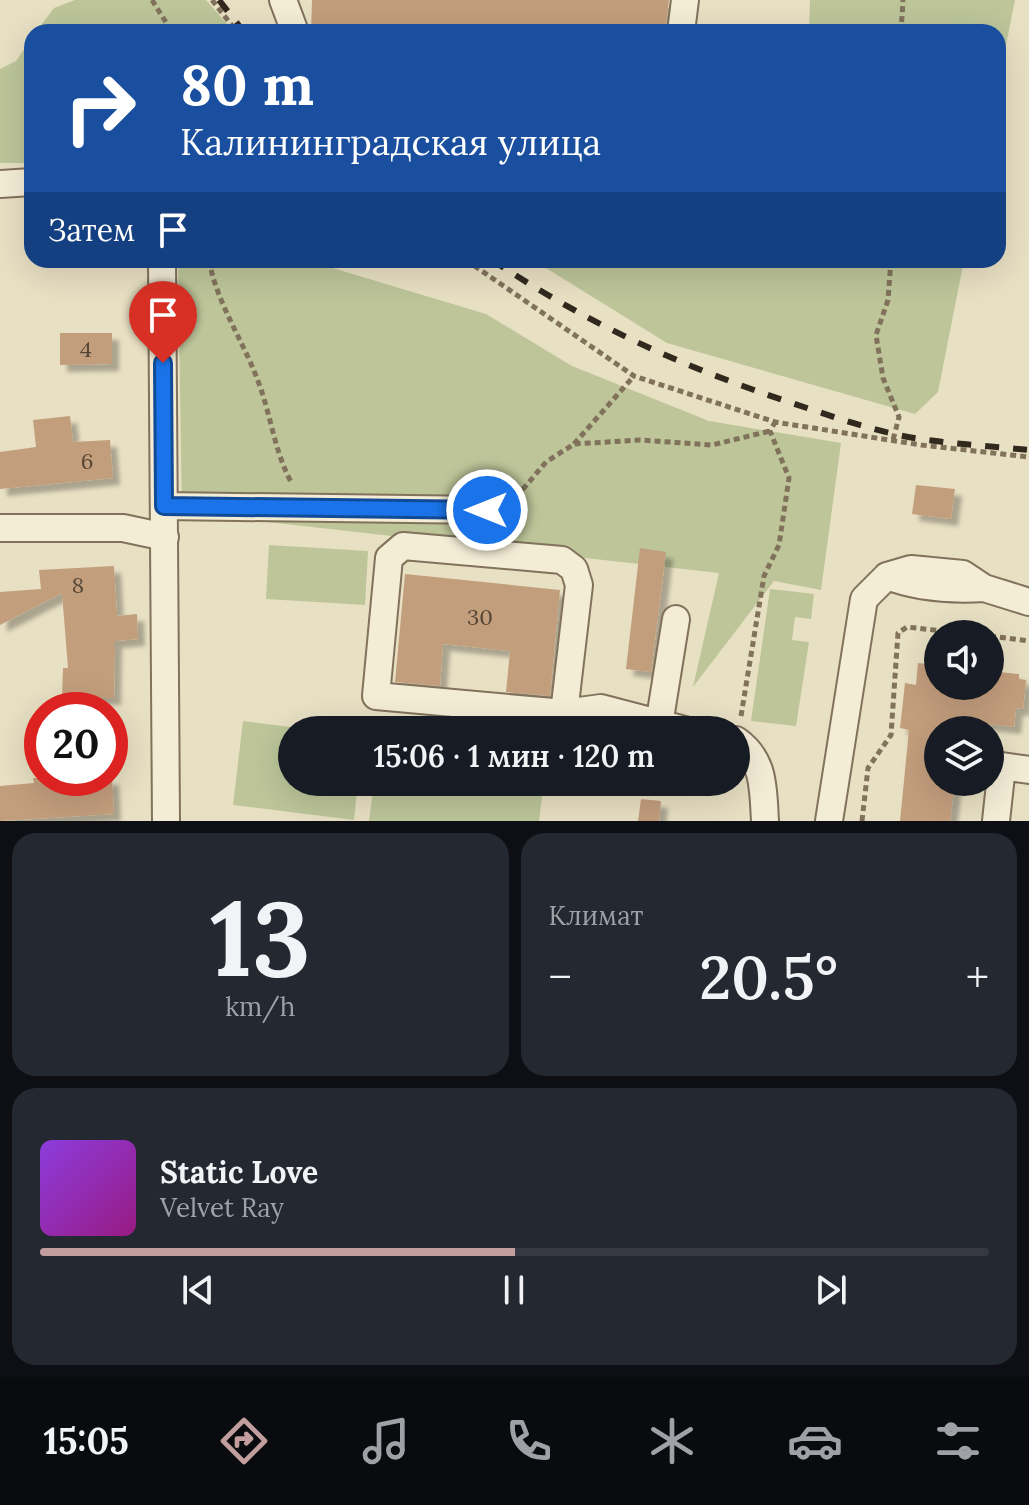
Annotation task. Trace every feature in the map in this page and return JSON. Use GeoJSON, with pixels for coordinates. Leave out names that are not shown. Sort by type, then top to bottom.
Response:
{"type":"FeatureCollection","features":[{"type":"Feature","properties":{"kind":"street"},"geometry":{"type":"LineString","coordinates":[[283,0],[292,24]]}},
{"type":"Feature","properties":{"kind":"street"},"geometry":{"type":"LineString","coordinates":[[682,24],[685,0]]}},
{"type":"Feature","properties":{"kind":"street"},"geometry":{"type":"LineString","coordinates":[[0,184],[24,182]]}},
{"type":"Feature","properties":{"kind":"street"},"geometry":{"type":"LineString","coordinates":[[162,268],[166,821]]}},
{"type":"Feature","properties":{"kind":"street"},"geometry":{"type":"LineString","coordinates":[[164,506],[487,510]]}},
{"type":"Feature","properties":{"kind":"street"},"geometry":{"type":"LineString","coordinates":[[0,528],[123,528],[165,537]]}},
{"type":"Feature","properties":{"kind":"street"},"geometry":{"type":"LineString","coordinates":[[564,713],[579,585],[574,569],[562,560],[403,546],[389,558],[376,696],[564,713],[601,708],[631,716]]}},
{"type":"Feature","properties":{"kind":"street"},"geometry":{"type":"LineString","coordinates":[[829,821],[864,599],[887,576],[911,585],[959,590],[984,588],[1029,602]]}},
{"type":"Feature","properties":{"kind":"street"},"geometry":{"type":"LineString","coordinates":[[672,716],[676,619]]}},
{"type":"Feature","properties":{"kind":"street"},"geometry":{"type":"LineString","coordinates":[[750,751],[762,774],[765,821]]}},
{"type":"Feature","properties":{"kind":"street"},"geometry":{"type":"LineString","coordinates":[[996,821],[1002,766],[1029,770]]}},
{"type":"Feature","properties":{"kind":"path"},"geometry":{"type":"LineString","coordinates":[[152,0],[167,24]]}},
{"type":"Feature","properties":{"kind":"path"},"geometry":{"type":"LineString","coordinates":[[212,0],[231,24]]}},
{"type":"Feature","properties":{"kind":"path"},"geometry":{"type":"LineString","coordinates":[[902,24],[903,0]]}},
{"type":"Feature","properties":{"kind":"path"},"geometry":{"type":"LineString","coordinates":[[210,268],[213,285],[259,382],[281,463],[305,508]]}},
{"type":"Feature","properties":{"kind":"path"},"geometry":{"type":"LineString","coordinates":[[478,268],[634,376],[775,422],[893,441],[1029,457]]}},
{"type":"Feature","properties":{"kind":"path"},"geometry":{"type":"LineString","coordinates":[[890,268],[888,300],[876,335],[883,378],[899,417],[893,441]]}},
{"type":"Feature","properties":{"kind":"path"},"geometry":{"type":"LineString","coordinates":[[487,510],[524,488],[546,462],[574,444],[634,376]]}},
{"type":"Feature","properties":{"kind":"path"},"geometry":{"type":"LineString","coordinates":[[574,444],[640,440],[712,445],[770,431],[775,422]]}},
{"type":"Feature","properties":{"kind":"path"},"geometry":{"type":"LineString","coordinates":[[741,716],[764,576],[779,545],[789,478],[770,431]]}},
{"type":"Feature","properties":{"kind":"path"},"geometry":{"type":"LineString","coordinates":[[862,821],[868,768],[891,735],[898,633],[907,627],[924,629]]}},
{"type":"Feature","properties":{"kind":"path"},"geometry":{"type":"LineString","coordinates":[[1004,638],[1029,641]]}},
{"type":"Feature","properties":{"kind":"green space"},"geometry":{"type":"Polygon","coordinates":[[[75,0],[206,0],[227,24],[42,24],[54,8],[75,0]]]}},
{"type":"Feature","properties":{"kind":"green space"},"geometry":{"type":"Polygon","coordinates":[[[810,0],[1015,0],[1006,45],[1006,24],[809,24],[810,0]]]}},
{"type":"Feature","properties":{"kind":"green space"},"geometry":{"type":"Polygon","coordinates":[[[24,50],[24,163],[0,163],[0,69],[16,61],[24,50]]]}},
{"type":"Feature","properties":{"kind":"green space"},"geometry":{"type":"Polygon","coordinates":[[[178,268],[333,268],[486,314],[572,366],[709,421],[841,443],[821,590],[774,581],[693,687],[719,573],[206,515],[182,515],[178,268]]]}},
{"type":"Feature","properties":{"kind":"green space"},"geometry":{"type":"Polygon","coordinates":[[[546,268],[962,268],[938,392],[915,414],[667,343],[546,268]]]}},
{"type":"Feature","properties":{"kind":"green space"},"geometry":{"type":"Polygon","coordinates":[[[269,545],[368,551],[365,605],[266,599],[269,545]]]}},
{"type":"Feature","properties":{"kind":"green space"},"geometry":{"type":"Polygon","coordinates":[[[770,589],[814,594],[811,619],[795,617],[792,640],[809,642],[796,726],[751,721],[770,589]]]}},
{"type":"Feature","properties":{"kind":"green space"},"geometry":{"type":"Polygon","coordinates":[[[243,721],[278,725],[278,796],[357,796],[354,820],[233,805],[243,721]]]}},
{"type":"Feature","properties":{"kind":"green space"},"geometry":{"type":"Polygon","coordinates":[[[372,796],[542,796],[539,821],[369,821],[372,796]]]}},
{"type":"Feature","properties":{"kind":"building"},"geometry":{"type":"Polygon","coordinates":[[[312,0],[669,0],[666,24],[311,24],[312,0]]]}},
{"type":"Feature","properties":{"kind":"building"},"geometry":{"type":"Polygon","coordinates":[[[60,333],[112,333],[112,364],[60,365],[60,333]]]}},
{"type":"Feature","properties":{"kind":"building"},"geometry":{"type":"Polygon","coordinates":[[[70,416],[73,442],[110,440],[113,478],[0,489],[0,452],[36,447],[33,420],[70,416]]]}},
{"type":"Feature","properties":{"kind":"building"},"geometry":{"type":"Polygon","coordinates":[[[916,485],[955,489],[951,519],[912,514],[916,485]]]}},
{"type":"Feature","properties":{"kind":"building"},"geometry":{"type":"Polygon","coordinates":[[[640,548],[666,552],[651,672],[626,669],[640,548]]]}},
{"type":"Feature","properties":{"kind":"building"},"geometry":{"type":"Polygon","coordinates":[[[114,566],[117,616],[137,614],[138,639],[115,641],[114,692],[62,692],[63,668],[68,668],[62,593],[0,625],[0,592],[41,589],[39,570],[114,566]]]}},
{"type":"Feature","properties":{"kind":"building"},"geometry":{"type":"Polygon","coordinates":[[[405,574],[560,590],[550,696],[506,692],[510,651],[443,644],[440,686],[395,682],[405,574]]]}},
{"type":"Feature","properties":{"kind":"building"},"geometry":{"type":"Polygon","coordinates":[[[918,663],[924,664],[924,700],[1004,700],[1004,672],[1019,674],[1019,679],[1026,680],[1023,709],[1016,708],[1014,727],[1004,726],[1004,716],[924,716],[924,796],[953,796],[950,821],[900,821],[909,730],[900,728],[905,683],[916,685],[918,663]]]}},
{"type":"Feature","properties":{"kind":"building"},"geometry":{"type":"Polygon","coordinates":[[[24,784],[24,796],[113,796],[114,814],[0,821],[0,786],[24,784]]]}},
{"type":"Feature","properties":{"kind":"building"},"geometry":{"type":"Polygon","coordinates":[[[641,799],[661,801],[659,821],[638,821],[641,799]]]}},
{"type":"Feature","properties":{"kind":"railway"},"geometry":{"type":"LineString","coordinates":[[219,0],[238,24]]}},
{"type":"Feature","properties":{"kind":"railway"},"geometry":{"type":"LineString","coordinates":[[505,268],[600,324],[674,359],[751,389],[852,423],[899,435],[1029,450]]}},
{"type":"Feature","properties":{"kind":"route"},"geometry":{"type":"LineString","coordinates":[[163,363],[164,506],[487,510]]}}]}
